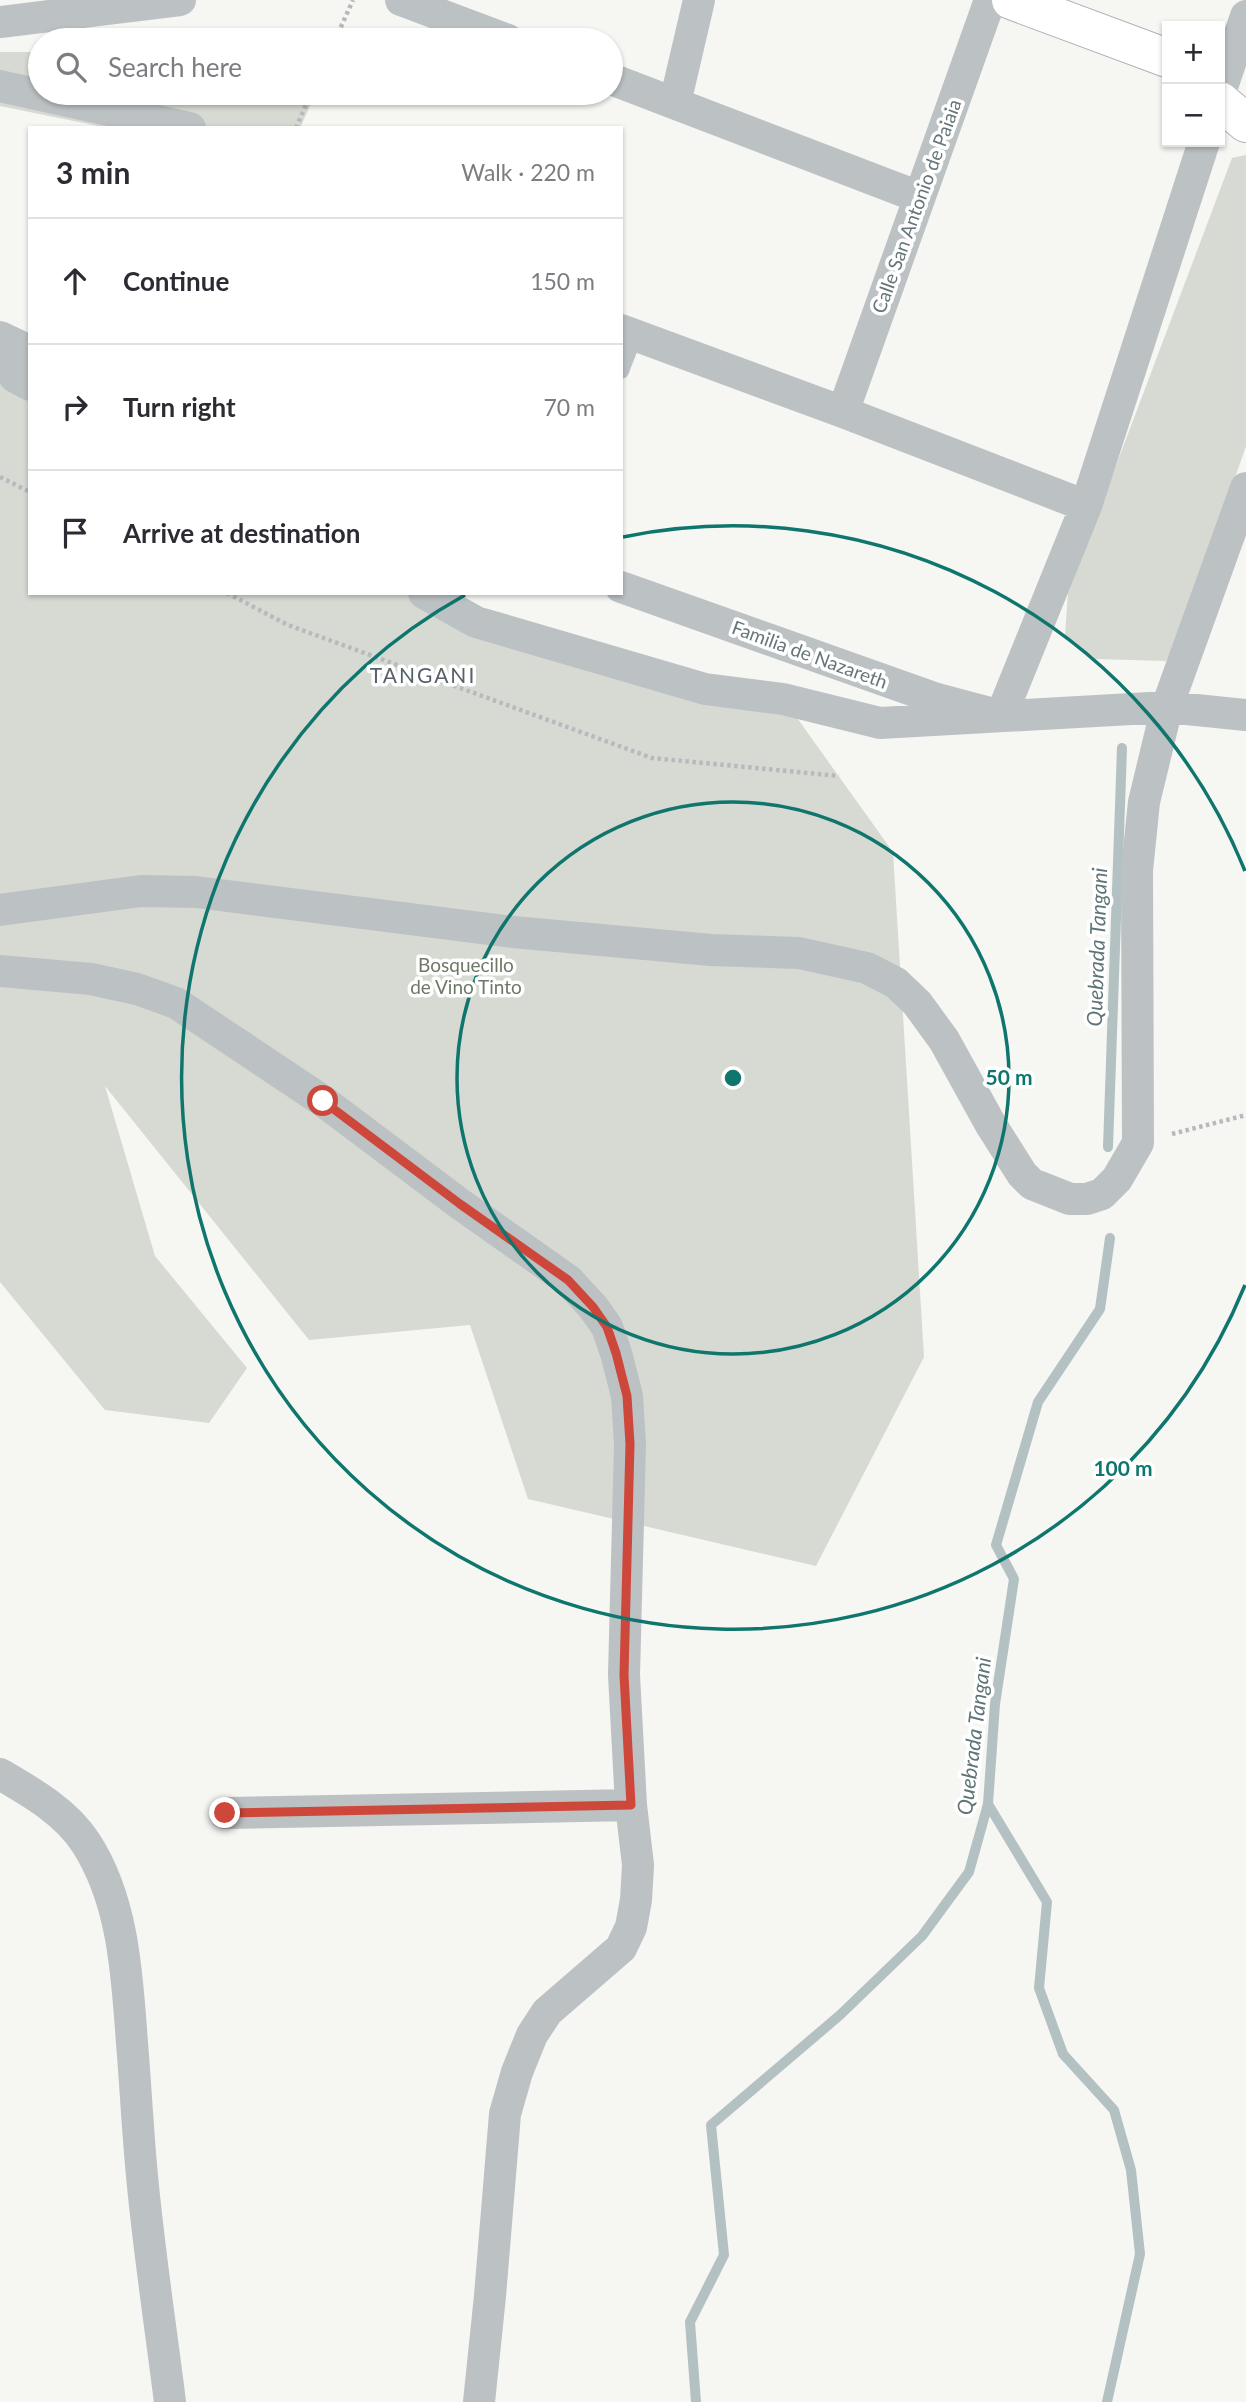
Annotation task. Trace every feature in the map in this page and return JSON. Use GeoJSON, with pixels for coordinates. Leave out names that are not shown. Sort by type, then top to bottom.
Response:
{"type":"FeatureCollection","features":[{"type":"Feature","properties":{"kind":"street"},"geometry":{"type":"LineString","coordinates":[[0,22],[180,0]]}},
{"type":"Feature","properties":{"kind":"street"},"geometry":{"type":"LineString","coordinates":[[401,0],[476,28]]}},
{"type":"Feature","properties":{"kind":"street"},"geometry":{"type":"LineString","coordinates":[[675,103],[699,0]]}},
{"type":"Feature","properties":{"kind":"street","name":"Calle San Antonio de Paiaia"},"geometry":{"type":"LineString","coordinates":[[843,412],[990,0]]}},
{"type":"Feature","properties":{"kind":"street"},"geometry":{"type":"LineString","coordinates":[[1011,0],[1162,56]]}},
{"type":"Feature","properties":{"kind":"street"},"geometry":{"type":"LineString","coordinates":[[1223,84],[1246,16]]}},
{"type":"Feature","properties":{"kind":"street"},"geometry":{"type":"LineString","coordinates":[[623,84],[919,197]]}},
{"type":"Feature","properties":{"kind":"street"},"geometry":{"type":"LineString","coordinates":[[0,86],[28,92]]}},
{"type":"Feature","properties":{"kind":"street"},"geometry":{"type":"LineString","coordinates":[[86,105],[181,126]]}},
{"type":"Feature","properties":{"kind":"street"},"geometry":{"type":"LineString","coordinates":[[1225,105],[1246,123]]}},
{"type":"Feature","properties":{"kind":"street"},"geometry":{"type":"LineString","coordinates":[[1001,716],[1086,506],[1202,147]]}},
{"type":"Feature","properties":{"kind":"street"},"geometry":{"type":"LineString","coordinates":[[628,332],[1086,506]]}},
{"type":"Feature","properties":{"kind":"street"},"geometry":{"type":"LineString","coordinates":[[0,337],[28,350]]}},
{"type":"Feature","properties":{"kind":"street"},"geometry":{"type":"LineString","coordinates":[[0,357],[15,377],[28,384]]}},
{"type":"Feature","properties":{"kind":"street"},"geometry":{"type":"LineString","coordinates":[[0,910],[141,891],[196,892],[513,932],[711,950],[799,953],[867,968],[896,983],[917,1003],[944,1040],[991,1125],[1022,1174],[1032,1184],[1070,1199],[1087,1199],[1102,1194],[1117,1179],[1138,1143],[1137,870],[1144,802],[1167,707],[1246,488]]}},
{"type":"Feature","properties":{"kind":"street","name":"Familia de Nazareth"},"geometry":{"type":"LineString","coordinates":[[623,588],[937,699],[1001,716]]}},
{"type":"Feature","properties":{"kind":"street"},"geometry":{"type":"LineString","coordinates":[[428,595],[476,622],[705,689],[783,699],[880,723],[1167,707],[1246,715]]}},
{"type":"Feature","properties":{"kind":"street"},"geometry":{"type":"LineString","coordinates":[[0,971],[91,979],[137,989],[176,1003],[323,1101],[460,1204],[568,1280],[607,1327],[616,1353],[627,1396],[630,1444],[624,1675],[631,1805],[638,1865],[636,1900],[631,1927],[621,1948],[547,2012],[532,2035],[505,2114],[479,2402]]}},
{"type":"Feature","properties":{"kind":"street"},"geometry":{"type":"LineString","coordinates":[[0,1774],[58,1812],[85,1841],[113,1899],[129,2000],[143,2187],[170,2402]]}},
{"type":"Feature","properties":{"kind":"street"},"geometry":{"type":"LineString","coordinates":[[225,1813],[631,1805]]}},
{"type":"Feature","properties":{"kind":"lane"},"geometry":{"type":"LineString","coordinates":[[623,360],[628,332]]}},
{"type":"Feature","properties":{"kind":"path"},"geometry":{"type":"LineString","coordinates":[[340,28],[353,0]]}},
{"type":"Feature","properties":{"kind":"path"},"geometry":{"type":"LineString","coordinates":[[297,126],[307,105]]}},
{"type":"Feature","properties":{"kind":"path"},"geometry":{"type":"LineString","coordinates":[[0,477],[28,491]]}},
{"type":"Feature","properties":{"kind":"path"},"geometry":{"type":"LineString","coordinates":[[231,595],[288,625],[652,758],[839,776]]}},
{"type":"Feature","properties":{"kind":"path"},"geometry":{"type":"LineString","coordinates":[[1138,1143],[1246,1115]]}},
{"type":"Feature","properties":{"kind":"green space"},"geometry":{"type":"Polygon","coordinates":[[[0,52],[28,52],[28,105],[311,105],[301,126],[98,126],[0,106],[0,52]]]}},
{"type":"Feature","properties":{"kind":"green space"},"geometry":{"type":"Polygon","coordinates":[[[1246,155],[1246,446],[1179,640],[1166,661],[1096,659],[1065,635],[1068,593],[1232,158],[1246,155]]]}},
{"type":"Feature","properties":{"kind":"green space","name":"Bosquecillo de Vino Tinto"},"geometry":{"type":"Polygon","coordinates":[[[0,357],[28,373],[28,595],[427,595],[675,672],[772,683],[893,852],[924,1357],[816,1566],[528,1499],[470,1325],[309,1340],[105,1086],[155,1256],[247,1368],[209,1423],[105,1410],[0,1282],[0,357]]]}},
{"type":"Feature","properties":{"kind":"waterway","name":"Quebrada Tangani"},"geometry":{"type":"LineString","coordinates":[[1108,1147],[1122,748]]}},
{"type":"Feature","properties":{"kind":"waterway","name":"Quebrada Tangani"},"geometry":{"type":"LineString","coordinates":[[696,2402],[690,2322],[724,2255],[711,2125],[840,2015],[922,1936],[969,1872],[988,1804],[995,1704],[1014,1579],[996,1545],[1038,1402],[1100,1309],[1110,1238]]}},
{"type":"Feature","properties":{"kind":"waterway"},"geometry":{"type":"LineString","coordinates":[[988,1804],[1047,1902],[1039,1988],[1063,2054],[1114,2110],[1131,2170],[1140,2254],[1107,2402]]}},
{"type":"Feature","properties":{"kind":"district","name":"TANGANI"},"geometry":{"type":"Point","coordinates":[423,674]}},
{"type":"Feature","properties":{"kind":"route"},"geometry":{"type":"LineString","coordinates":[[225,1813],[631,1805],[624,1675],[630,1444],[627,1396],[607,1327],[568,1280],[460,1204],[323,1101]]}}]}
